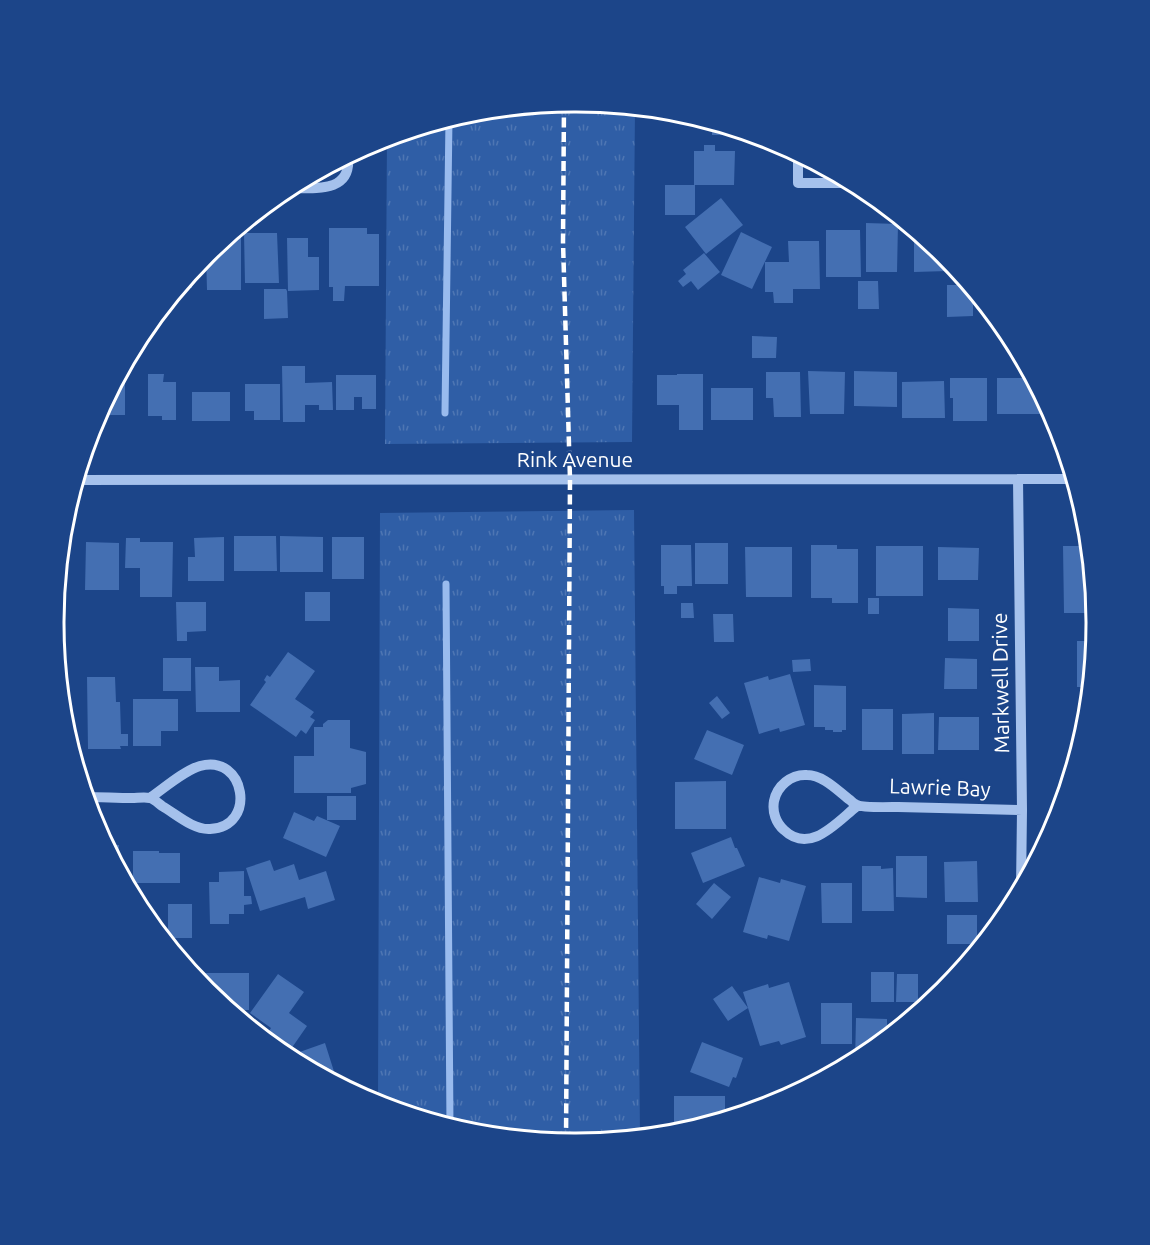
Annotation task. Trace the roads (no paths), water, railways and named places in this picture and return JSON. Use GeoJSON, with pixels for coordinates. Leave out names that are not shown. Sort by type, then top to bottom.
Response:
{"type":"FeatureCollection","features":[{"type":"Feature","properties":{"kind":"street"},"geometry":{"type":"LineString","coordinates":[[798,164],[798,183],[835,183]]}},
{"type":"Feature","properties":{"kind":"street"},"geometry":{"type":"LineString","coordinates":[[307,188],[329,188],[344,176],[348,166]]}},
{"type":"Feature","properties":{"kind":"street","name":"Markwell Drive"},"geometry":{"type":"LineString","coordinates":[[1018,478],[1021,870]]}},
{"type":"Feature","properties":{"kind":"street","name":"Rink Avenue"},"geometry":{"type":"LineString","coordinates":[[85,480],[1065,479]]}},
{"type":"Feature","properties":{"kind":"street"},"geometry":{"type":"LineString","coordinates":[[96,797],[150,798],[199,828],[209,830],[219,828],[235,816],[242,797],[240,787],[228,771],[209,764],[190,771],[150,798]]}},
{"type":"Feature","properties":{"kind":"street"},"geometry":{"type":"LineString","coordinates":[[805,774],[824,781],[857,806],[825,833],[806,839],[796,838],[787,833],[775,818],[773,807],[779,788],[795,776],[805,774]]}},
{"type":"Feature","properties":{"kind":"street","name":"Lawrie Bay"},"geometry":{"type":"LineString","coordinates":[[857,806],[1022,810]]}},
{"type":"Feature","properties":{"kind":"waterway"},"geometry":{"type":"LineString","coordinates":[[445,413],[449,128]]}},
{"type":"Feature","properties":{"kind":"waterway"},"geometry":{"type":"LineString","coordinates":[[446,584],[450,1118]]}},
{"type":"Feature","properties":{"kind":"railway"},"geometry":{"type":"LineString","coordinates":[[564,112],[563,242],[570,479],[566,1133]]}}]}
